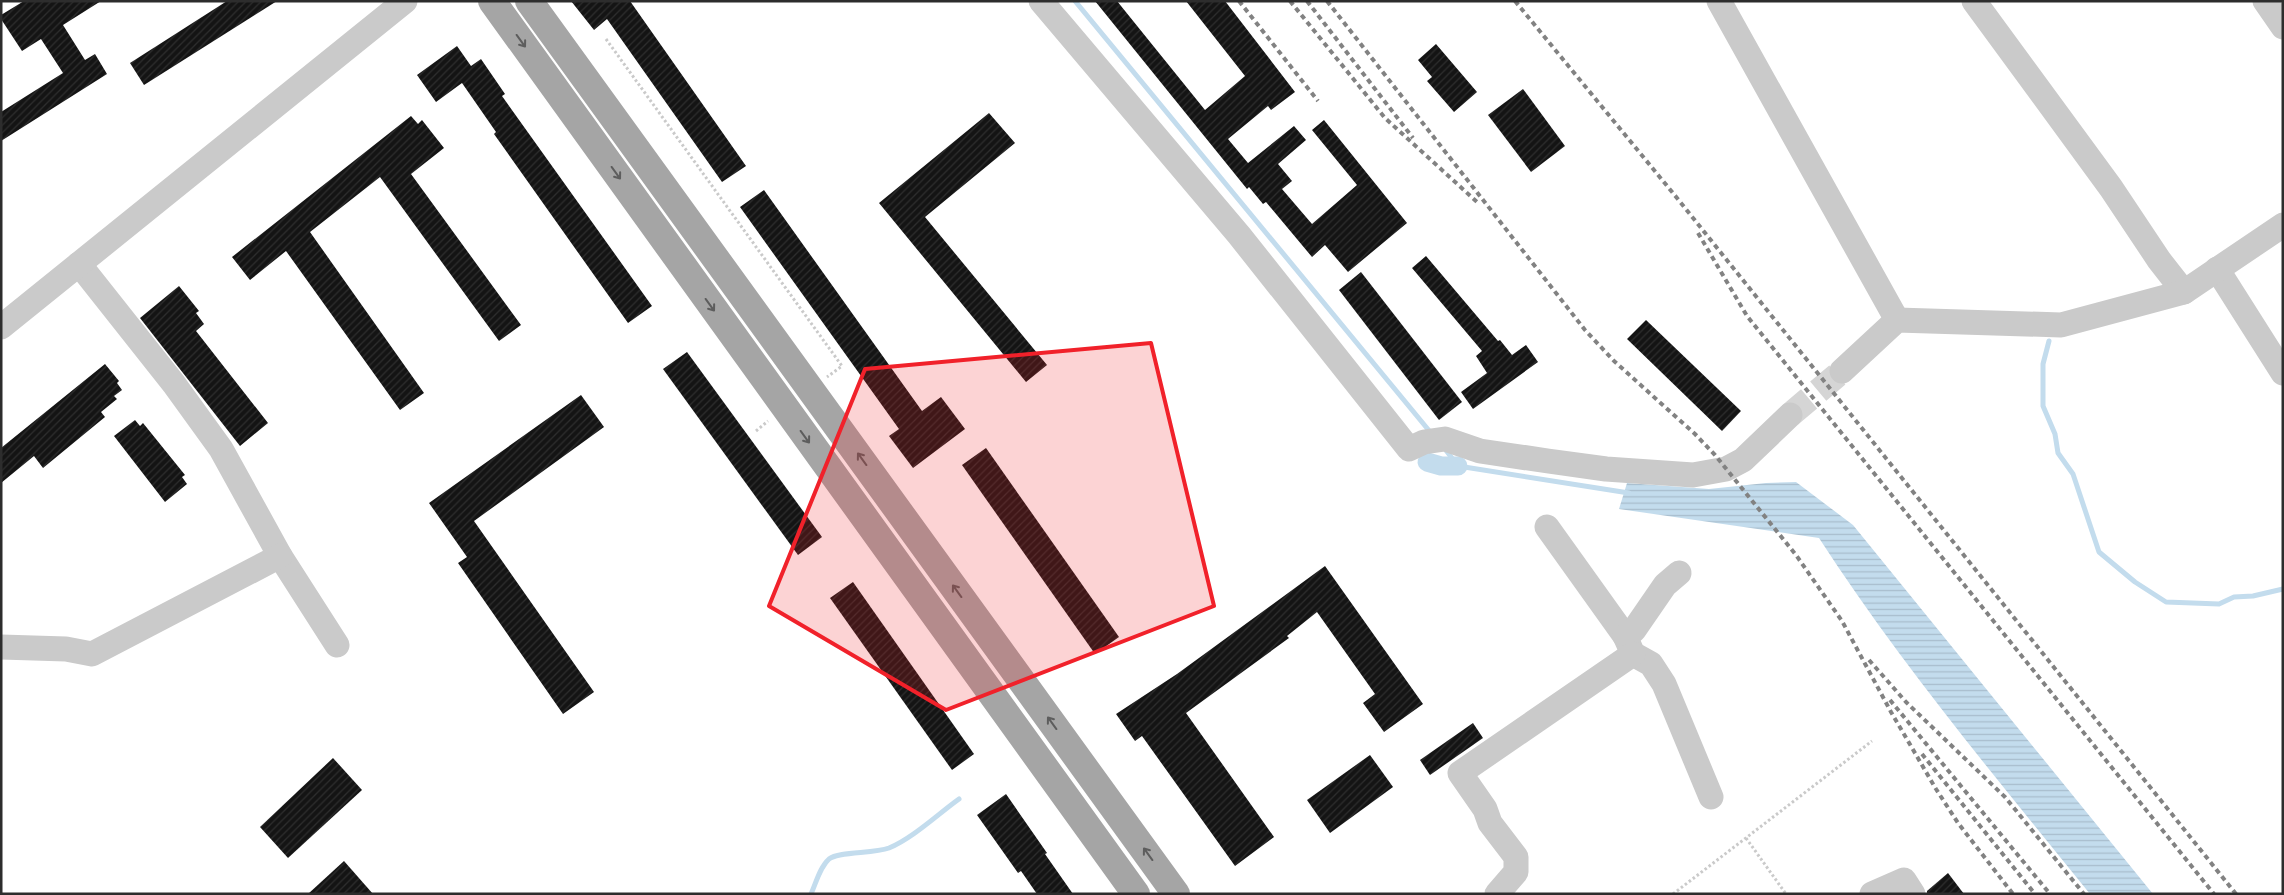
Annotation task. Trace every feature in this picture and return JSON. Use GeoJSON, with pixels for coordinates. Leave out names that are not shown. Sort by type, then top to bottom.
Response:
{"type":"FeatureCollection","features":[{"type":"Feature","properties":{"kind":"main road"},"geometry":{"type":"LineString","coordinates":[[492,1],[1136,894]]}},
{"type":"Feature","properties":{"kind":"main road"},"geometry":{"type":"LineString","coordinates":[[528,1],[1176,894]]}},
{"type":"Feature","properties":{"kind":"street"},"geometry":{"type":"LineString","coordinates":[[1,327],[405,1]]}},
{"type":"Feature","properties":{"kind":"street"},"geometry":{"type":"LineString","coordinates":[[1041,1],[1239,235],[1409,449],[1424,442],[1445,439],[1480,451],[1548,461],[1615,469],[1693,475],[1726,468],[1743,460],[1755,451],[1790,415]]}},
{"type":"Feature","properties":{"kind":"street"},"geometry":{"type":"LineString","coordinates":[[1719,1],[1898,320]]}},
{"type":"Feature","properties":{"kind":"street"},"geometry":{"type":"LineString","coordinates":[[1974,1],[2110,188],[2159,260],[2184,292]]}},
{"type":"Feature","properties":{"kind":"street"},"geometry":{"type":"LineString","coordinates":[[2264,1],[2283,27]]}},
{"type":"Feature","properties":{"kind":"street"},"geometry":{"type":"LineString","coordinates":[[1842,371],[1898,320],[2061,325],[2184,292],[2283,225]]}},
{"type":"Feature","properties":{"kind":"street"},"geometry":{"type":"LineString","coordinates":[[79,264],[174,384],[221,448],[280,556],[337,645]]}},
{"type":"Feature","properties":{"kind":"street"},"geometry":{"type":"LineString","coordinates":[[2217,269],[2283,373]]}},
{"type":"Feature","properties":{"kind":"street"},"geometry":{"type":"LineString","coordinates":[[1547,527],[1629,645],[1651,664],[1664,684],[1711,797]]}},
{"type":"Feature","properties":{"kind":"street"},"geometry":{"type":"LineString","coordinates":[[1,647],[66,648],[92,654],[280,556]]}},
{"type":"Feature","properties":{"kind":"street"},"geometry":{"type":"LineString","coordinates":[[1497,894],[1516,872],[1516,857],[1490,823],[1485,809],[1460,773],[1629,645],[1634,630],[1665,584],[1679,573]]}},
{"type":"Feature","properties":{"kind":"street"},"geometry":{"type":"LineString","coordinates":[[1872,894],[1904,880],[1913,894]]}},
{"type":"Feature","properties":{"kind":"path"},"geometry":{"type":"LineString","coordinates":[[606,39],[842,366]]}},
{"type":"Feature","properties":{"kind":"path"},"geometry":{"type":"LineString","coordinates":[[1674,894],[1872,741]]}},
{"type":"Feature","properties":{"kind":"path"},"geometry":{"type":"LineString","coordinates":[[1746,838],[1786,894]]}},
{"type":"Feature","properties":{"kind":"highlighted area"},"geometry":{"type":"Polygon","coordinates":[[[1151,343],[1214,606],[946,710],[769,606],[865,369],[1151,343]]]}},
{"type":"Feature","properties":{"kind":"water"},"geometry":{"type":"Polygon","coordinates":[[[1796,482],[1853,525],[2153,894],[2090,894],[1984,763],[1916,675],[1882,630],[1819,538],[1619,509],[1627,483],[1709,489],[1796,482]]]}},
{"type":"Feature","properties":{"kind":"building"},"geometry":{"type":"Polygon","coordinates":[[[24,1],[101,1],[63,25],[85,60],[95,54],[107,74],[1,141],[1,112],[63,73],[41,39],[22,51],[1,19],[1,15],[24,1]]]}},
{"type":"Feature","properties":{"kind":"building"},"geometry":{"type":"Polygon","coordinates":[[[227,1],[277,1],[144,85],[130,63],[227,1]]]}},
{"type":"Feature","properties":{"kind":"building"},"geometry":{"type":"Polygon","coordinates":[[[571,1],[630,1],[746,166],[722,182],[607,19],[594,30],[571,1]]]}},
{"type":"Feature","properties":{"kind":"building"},"geometry":{"type":"Polygon","coordinates":[[[1095,1],[1117,1],[1205,110],[1245,76],[1186,1],[1225,1],[1295,92],[1271,110],[1268,106],[1228,139],[1248,163],[1294,126],[1306,140],[1278,164],[1292,181],[1282,189],[1312,224],[1357,185],[1312,130],[1324,120],[1407,223],[1348,272],[1325,245],[1312,257],[1266,202],[1263,204],[1249,187],[1247,189],[1095,1]]]}},
{"type":"Feature","properties":{"kind":"building"},"geometry":{"type":"Polygon","coordinates":[[[1436,44],[1477,92],[1454,112],[1427,81],[1432,77],[1418,60],[1436,44]]]}},
{"type":"Feature","properties":{"kind":"building"},"geometry":{"type":"Polygon","coordinates":[[[457,46],[471,66],[481,59],[505,94],[502,96],[652,306],[628,323],[494,134],[496,132],[462,83],[436,102],[417,75],[457,46]]]}},
{"type":"Feature","properties":{"kind":"building"},"geometry":{"type":"Polygon","coordinates":[[[1523,89],[1565,146],[1531,172],[1488,115],[1523,89]]]}},
{"type":"Feature","properties":{"kind":"building"},"geometry":{"type":"Polygon","coordinates":[[[989,113],[1015,143],[925,217],[1047,365],[1026,382],[879,203],[989,113]]]}},
{"type":"Feature","properties":{"kind":"building"},"geometry":{"type":"Polygon","coordinates":[[[411,116],[418,124],[422,120],[444,148],[411,174],[521,325],[499,341],[380,177],[310,232],[424,393],[400,410],[286,251],[250,280],[232,257],[411,116]]]}},
{"type":"Feature","properties":{"kind":"building"},"geometry":{"type":"Polygon","coordinates":[[[764,190],[922,411],[941,397],[965,429],[913,468],[889,436],[899,429],[740,207],[764,190]]]}},
{"type":"Feature","properties":{"kind":"building"},"geometry":{"type":"Polygon","coordinates":[[[1426,256],[1512,355],[1526,345],[1538,362],[1473,409],[1461,392],[1487,373],[1476,356],[1482,351],[1412,268],[1426,256]]]}},
{"type":"Feature","properties":{"kind":"building"},"geometry":{"type":"Polygon","coordinates":[[[1361,272],[1462,402],[1439,420],[1339,290],[1361,272]]]}},
{"type":"Feature","properties":{"kind":"building"},"geometry":{"type":"Polygon","coordinates":[[[179,286],[199,311],[196,313],[204,324],[196,331],[268,423],[240,446],[140,318],[179,286]]]}},
{"type":"Feature","properties":{"kind":"building"},"geometry":{"type":"Polygon","coordinates":[[[1646,320],[1741,411],[1722,431],[1627,339],[1646,320]]]}},
{"type":"Feature","properties":{"kind":"building"},"geometry":{"type":"Polygon","coordinates":[[[687,352],[822,537],[798,555],[663,369],[687,352]]]}},
{"type":"Feature","properties":{"kind":"building"},"geometry":{"type":"Polygon","coordinates":[[[105,364],[119,381],[117,383],[122,390],[114,396],[117,399],[101,412],[105,417],[43,468],[34,456],[1,483],[1,448],[105,364]]]}},
{"type":"Feature","properties":{"kind":"building"},"geometry":{"type":"Polygon","coordinates":[[[581,395],[604,427],[474,521],[594,692],[563,714],[458,563],[467,557],[429,503],[581,395]]]}},
{"type":"Feature","properties":{"kind":"building"},"geometry":{"type":"Polygon","coordinates":[[[135,420],[140,426],[143,423],[185,475],[182,477],[187,484],[165,502],[114,436],[135,420]]]}},
{"type":"Feature","properties":{"kind":"building"},"geometry":{"type":"Polygon","coordinates":[[[986,448],[1119,637],[1095,654],[962,465],[986,448]]]}},
{"type":"Feature","properties":{"kind":"building"},"geometry":{"type":"Polygon","coordinates":[[[1325,566],[1423,704],[1384,732],[1363,703],[1375,694],[1317,612],[1287,636],[1289,638],[1186,713],[1274,837],[1235,866],[1142,736],[1135,741],[1116,714],[1177,674],[1325,566]]]}},
{"type":"Feature","properties":{"kind":"building"},"geometry":{"type":"Polygon","coordinates":[[[853,582],[974,754],[952,770],[830,598],[853,582]]]}},
{"type":"Feature","properties":{"kind":"building"},"geometry":{"type":"Polygon","coordinates":[[[1473,723],[1483,738],[1430,775],[1420,760],[1473,723]]]}},
{"type":"Feature","properties":{"kind":"building"},"geometry":{"type":"Polygon","coordinates":[[[1370,755],[1393,787],[1330,833],[1307,800],[1370,755]]]}},
{"type":"Feature","properties":{"kind":"building"},"geometry":{"type":"Polygon","coordinates":[[[333,758],[362,790],[288,858],[260,827],[333,758]]]}},
{"type":"Feature","properties":{"kind":"building"},"geometry":{"type":"Polygon","coordinates":[[[1006,794],[1073,894],[1037,894],[1021,871],[1018,873],[977,815],[1006,794]]]}},
{"type":"Feature","properties":{"kind":"building"},"geometry":{"type":"Polygon","coordinates":[[[344,861],[373,894],[308,894],[344,861]]]}},
{"type":"Feature","properties":{"kind":"building"},"geometry":{"type":"Polygon","coordinates":[[[1948,873],[1964,894],[1927,894],[1927,891],[1948,873]]]}},
{"type":"Feature","properties":{"kind":"waterway"},"geometry":{"type":"LineString","coordinates":[[1075,1],[1431,433]]}},
{"type":"Feature","properties":{"kind":"waterway"},"geometry":{"type":"LineString","coordinates":[[2049,341],[2043,364],[2043,406],[2055,434],[2058,453],[2073,474],[2099,552],[2135,582],[2166,602],[2219,604],[2234,597],[2253,596],[2283,589]]}},
{"type":"Feature","properties":{"kind":"waterway"},"geometry":{"type":"LineString","coordinates":[[1445,449],[1458,466],[1629,493]]}},
{"type":"Feature","properties":{"kind":"waterway"},"geometry":{"type":"LineString","coordinates":[[1427,462],[1441,466],[1458,466]]}},
{"type":"Feature","properties":{"kind":"waterway"},"geometry":{"type":"LineString","coordinates":[[811,894],[821,871],[829,859],[834,856],[882,850],[898,844],[959,799]]}},
{"type":"Feature","properties":{"kind":"tunnel"},"geometry":{"type":"LineString","coordinates":[[1790,415],[1842,371]]}},
{"type":"Feature","properties":{"kind":"railway"},"geometry":{"type":"LineString","coordinates":[[1239,1],[1318,101]]}},
{"type":"Feature","properties":{"kind":"railway"},"geometry":{"type":"LineString","coordinates":[[1290,1],[1385,118],[1477,202]]}},
{"type":"Feature","properties":{"kind":"railway"},"geometry":{"type":"LineString","coordinates":[[1307,1],[1413,138]]}},
{"type":"Feature","properties":{"kind":"railway"},"geometry":{"type":"LineString","coordinates":[[1327,1],[1585,330],[1614,361],[1695,434],[1715,455],[1796,555],[1842,621],[1891,712],[1936,789],[1958,823],[2013,894]]}},
{"type":"Feature","properties":{"kind":"railway"},"geometry":{"type":"LineString","coordinates":[[1515,1],[1677,198],[2236,894]]}},
{"type":"Feature","properties":{"kind":"railway"},"geometry":{"type":"LineString","coordinates":[[1698,233],[1747,316],[2214,894]]}},
{"type":"Feature","properties":{"kind":"railway"},"geometry":{"type":"LineString","coordinates":[[1869,660],[1906,702],[2005,797],[2084,894]]}},
{"type":"Feature","properties":{"kind":"railway"},"geometry":{"type":"LineString","coordinates":[[1890,700],[2050,894]]}},
{"type":"Feature","properties":{"kind":"railway"},"geometry":{"type":"LineString","coordinates":[[1922,754],[2035,894]]}}]}
